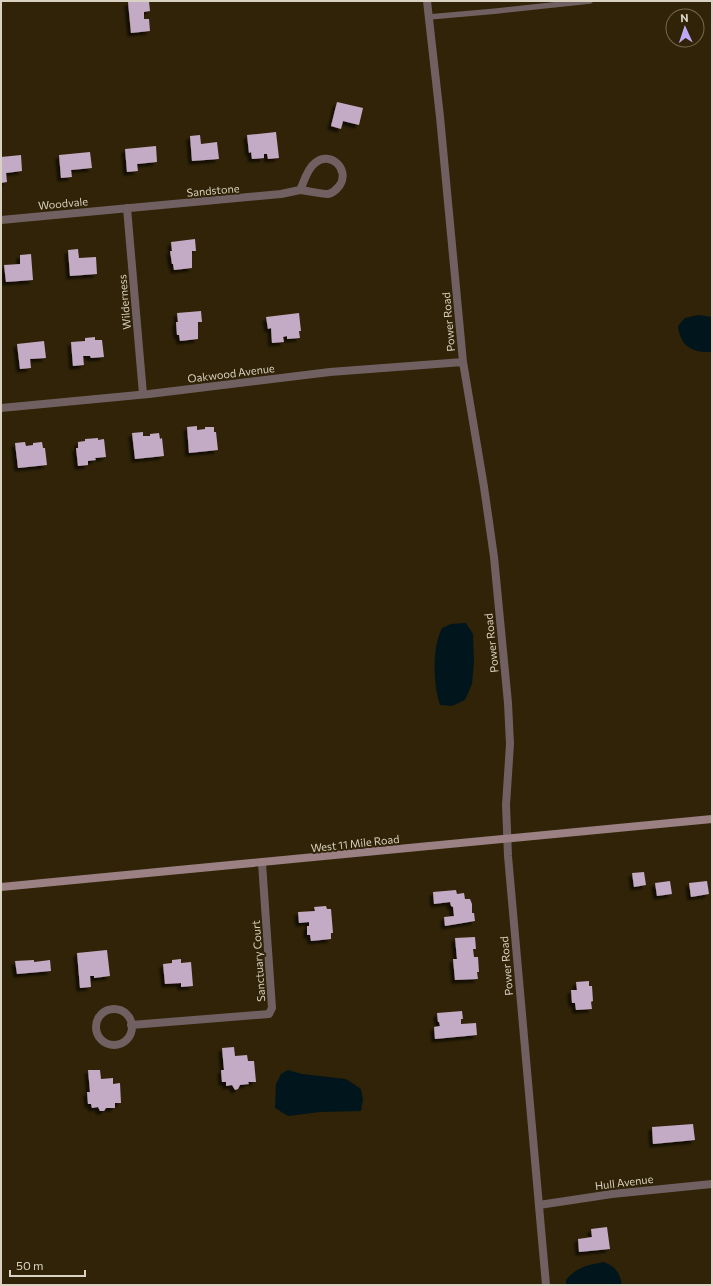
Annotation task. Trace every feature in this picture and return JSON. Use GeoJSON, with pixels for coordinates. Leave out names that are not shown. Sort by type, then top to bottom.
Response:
{"type":"FeatureCollection","features":[{"type":"Feature","properties":{"kind":"street","name":"Power Road"},"geometry":{"type":"LineString","coordinates":[[427,1],[440,117],[463,362],[494,557],[508,703],[510,744],[506,805],[507,839],[546,1285]]}},
{"type":"Feature","properties":{"kind":"street","name":"Sandstone"},"geometry":{"type":"LineString","coordinates":[[127,208],[231,200],[282,194],[300,190],[328,194],[337,190],[343,181],[343,172],[339,163],[330,159],[315,163],[308,171],[300,190]]}},
{"type":"Feature","properties":{"kind":"street","name":"Woodvale"},"geometry":{"type":"LineString","coordinates":[[1,220],[127,208]]}},
{"type":"Feature","properties":{"kind":"street","name":"Wilderness"},"geometry":{"type":"LineString","coordinates":[[127,208],[143,394]]}},
{"type":"Feature","properties":{"kind":"street","name":"Oakwood Avenue"},"geometry":{"type":"LineString","coordinates":[[1,408],[143,394],[330,372],[463,362]]}},
{"type":"Feature","properties":{"kind":"street","name":"West 11 Mile Road"},"geometry":{"type":"LineString","coordinates":[[1,888],[712,819]]}},
{"type":"Feature","properties":{"kind":"street","name":"Sanctuary Court"},"geometry":{"type":"LineString","coordinates":[[131,1026],[269,1014],[272,1008],[262,863]]}},
{"type":"Feature","properties":{"kind":"street"},"geometry":{"type":"LineString","coordinates":[[115,1009],[126,1014],[130,1020],[131,1026],[129,1036],[125,1040],[115,1044],[104,1042],[100,1038],[96,1028],[96,1022],[99,1016],[104,1012],[115,1009]]}},
{"type":"Feature","properties":{"kind":"street","name":"Hull Avenue"},"geometry":{"type":"LineString","coordinates":[[539,1205],[612,1194],[712,1184]]}},
{"type":"Feature","properties":{"kind":"lane"},"geometry":{"type":"LineString","coordinates":[[429,17],[590,1]]}},
{"type":"Feature","properties":{"kind":"water"},"geometry":{"type":"Polygon","coordinates":[[[698,315],[712,317],[712,352],[699,351],[688,347],[681,339],[678,326],[685,318],[698,315]]]}},
{"type":"Feature","properties":{"kind":"water"},"geometry":{"type":"Polygon","coordinates":[[[466,623],[473,634],[474,661],[472,684],[465,700],[452,706],[440,705],[435,677],[436,645],[442,628],[451,624],[466,623]]]}},
{"type":"Feature","properties":{"kind":"water"},"geometry":{"type":"Polygon","coordinates":[[[288,1070],[302,1074],[346,1079],[361,1089],[363,1099],[361,1111],[320,1112],[288,1116],[275,1108],[276,1084],[281,1074],[288,1070]]]}},
{"type":"Feature","properties":{"kind":"water"},"geometry":{"type":"Polygon","coordinates":[[[604,1262],[616,1270],[622,1285],[566,1285],[566,1280],[578,1269],[604,1262]]]}},
{"type":"Feature","properties":{"kind":"building"},"geometry":{"type":"Polygon","coordinates":[[[149,1],[150,11],[144,12],[144,19],[149,19],[150,31],[131,33],[128,2],[149,1]]]}},
{"type":"Feature","properties":{"kind":"building"},"geometry":{"type":"Polygon","coordinates":[[[337,102],[363,108],[359,125],[343,121],[341,129],[331,126],[337,102]]]}},
{"type":"Feature","properties":{"kind":"building"},"geometry":{"type":"Polygon","coordinates":[[[276,132],[279,158],[268,159],[267,154],[264,154],[264,158],[252,159],[251,152],[249,153],[247,135],[276,132]]]}},
{"type":"Feature","properties":{"kind":"building"},"geometry":{"type":"Polygon","coordinates":[[[200,135],[201,144],[217,142],[219,159],[192,161],[190,136],[200,135]]]}},
{"type":"Feature","properties":{"kind":"building"},"geometry":{"type":"Polygon","coordinates":[[[156,146],[157,162],[137,164],[138,171],[127,172],[125,149],[156,146]]]}},
{"type":"Feature","properties":{"kind":"building"},"geometry":{"type":"Polygon","coordinates":[[[90,152],[92,168],[71,170],[72,177],[61,178],[59,155],[90,152]]]}},
{"type":"Feature","properties":{"kind":"building"},"geometry":{"type":"Polygon","coordinates":[[[21,155],[22,171],[6,173],[7,182],[1,183],[1,157],[21,155]]]}},
{"type":"Feature","properties":{"kind":"building"},"geometry":{"type":"Polygon","coordinates":[[[195,239],[196,251],[192,251],[192,268],[174,270],[170,251],[172,251],[171,242],[195,239]]]}},
{"type":"Feature","properties":{"kind":"building"},"geometry":{"type":"Polygon","coordinates":[[[78,249],[79,258],[96,257],[97,274],[70,276],[68,250],[78,249]]]}},
{"type":"Feature","properties":{"kind":"building"},"geometry":{"type":"Polygon","coordinates":[[[31,254],[33,280],[6,282],[4,265],[20,264],[20,255],[31,254]]]}},
{"type":"Feature","properties":{"kind":"building"},"geometry":{"type":"Polygon","coordinates":[[[201,311],[202,322],[198,322],[198,339],[180,341],[179,335],[177,335],[177,313],[201,311]]]}},
{"type":"Feature","properties":{"kind":"building"},"geometry":{"type":"Polygon","coordinates":[[[299,313],[301,331],[299,331],[300,338],[287,339],[287,336],[283,337],[284,342],[272,343],[271,328],[268,329],[266,317],[299,313]]]}},
{"type":"Feature","properties":{"kind":"building"},"geometry":{"type":"Polygon","coordinates":[[[95,337],[95,340],[102,340],[104,357],[91,358],[90,356],[83,356],[84,365],[73,366],[71,342],[85,341],[85,338],[95,337]]]}},
{"type":"Feature","properties":{"kind":"building"},"geometry":{"type":"Polygon","coordinates":[[[44,341],[46,358],[30,359],[31,368],[20,369],[17,344],[44,341]]]}},
{"type":"Feature","properties":{"kind":"building"},"geometry":{"type":"Polygon","coordinates":[[[197,426],[197,430],[205,429],[205,427],[214,427],[218,450],[189,453],[187,427],[197,426]]]}},
{"type":"Feature","properties":{"kind":"building"},"geometry":{"type":"Polygon","coordinates":[[[143,432],[143,436],[150,436],[150,434],[159,433],[160,439],[162,438],[164,456],[135,459],[132,433],[143,432]]]}},
{"type":"Feature","properties":{"kind":"building"},"geometry":{"type":"Polygon","coordinates":[[[98,438],[98,440],[104,439],[106,457],[95,458],[96,460],[88,461],[88,465],[78,466],[76,448],[78,448],[78,442],[85,441],[85,439],[98,438]]]}},
{"type":"Feature","properties":{"kind":"building"},"geometry":{"type":"Polygon","coordinates":[[[25,442],[26,446],[33,445],[33,443],[42,442],[43,448],[45,448],[47,465],[18,468],[15,443],[25,442]]]}},
{"type":"Feature","properties":{"kind":"building"},"geometry":{"type":"Polygon","coordinates":[[[644,872],[646,885],[634,887],[632,873],[644,872]]]}},
{"type":"Feature","properties":{"kind":"building"},"geometry":{"type":"Polygon","coordinates":[[[670,881],[672,894],[657,896],[655,883],[670,881]]]}},
{"type":"Feature","properties":{"kind":"building"},"geometry":{"type":"Polygon","coordinates":[[[707,881],[709,894],[691,897],[689,883],[707,881]]]}},
{"type":"Feature","properties":{"kind":"building"},"geometry":{"type":"Polygon","coordinates":[[[456,890],[457,894],[464,893],[465,899],[470,899],[475,921],[445,926],[444,917],[454,916],[453,907],[451,906],[450,902],[434,904],[433,892],[456,890]]]}},
{"type":"Feature","properties":{"kind":"building"},"geometry":{"type":"Polygon","coordinates":[[[326,906],[327,909],[331,909],[333,933],[331,933],[331,939],[311,941],[310,935],[307,935],[307,926],[309,926],[309,922],[299,923],[298,912],[315,911],[314,907],[326,906]]]}},
{"type":"Feature","properties":{"kind":"building"},"geometry":{"type":"Polygon","coordinates":[[[475,937],[476,949],[473,949],[474,957],[478,957],[478,979],[455,980],[453,959],[457,959],[455,938],[475,937]]]}},
{"type":"Feature","properties":{"kind":"building"},"geometry":{"type":"Polygon","coordinates":[[[107,950],[110,976],[94,978],[94,976],[90,976],[91,987],[80,988],[77,953],[107,950]]]}},
{"type":"Feature","properties":{"kind":"building"},"geometry":{"type":"Polygon","coordinates":[[[181,959],[181,963],[191,962],[193,986],[181,987],[181,983],[165,984],[163,964],[172,963],[172,960],[181,959]]]}},
{"type":"Feature","properties":{"kind":"building"},"geometry":{"type":"Polygon","coordinates":[[[34,960],[34,962],[50,960],[51,971],[17,974],[15,961],[34,960]]]}},
{"type":"Feature","properties":{"kind":"building"},"geometry":{"type":"Polygon","coordinates":[[[589,981],[589,986],[592,986],[592,1009],[576,1010],[575,1003],[572,1003],[571,990],[577,990],[576,982],[589,981]]]}},
{"type":"Feature","properties":{"kind":"building"},"geometry":{"type":"Polygon","coordinates":[[[462,1011],[463,1019],[461,1019],[461,1024],[476,1023],[477,1035],[435,1039],[434,1027],[440,1026],[437,1013],[462,1011]]]}},
{"type":"Feature","properties":{"kind":"building"},"geometry":{"type":"Polygon","coordinates":[[[234,1047],[235,1056],[247,1055],[248,1061],[254,1061],[256,1082],[248,1082],[249,1084],[240,1085],[238,1089],[235,1090],[232,1085],[226,1086],[226,1082],[222,1082],[221,1070],[224,1070],[222,1048],[234,1047]]]}},
{"type":"Feature","properties":{"kind":"building"},"geometry":{"type":"Polygon","coordinates":[[[88,1070],[100,1070],[101,1079],[113,1078],[113,1084],[120,1083],[121,1103],[115,1103],[115,1108],[106,1108],[104,1111],[100,1111],[98,1107],[92,1108],[91,1104],[88,1104],[87,1092],[90,1092],[88,1070]]]}},
{"type":"Feature","properties":{"kind":"building"},"geometry":{"type":"Polygon","coordinates":[[[693,1124],[695,1140],[653,1144],[652,1127],[693,1124]]]}},
{"type":"Feature","properties":{"kind":"building"},"geometry":{"type":"Polygon","coordinates":[[[607,1227],[610,1249],[579,1252],[578,1239],[592,1237],[591,1229],[607,1227]]]}}]}
